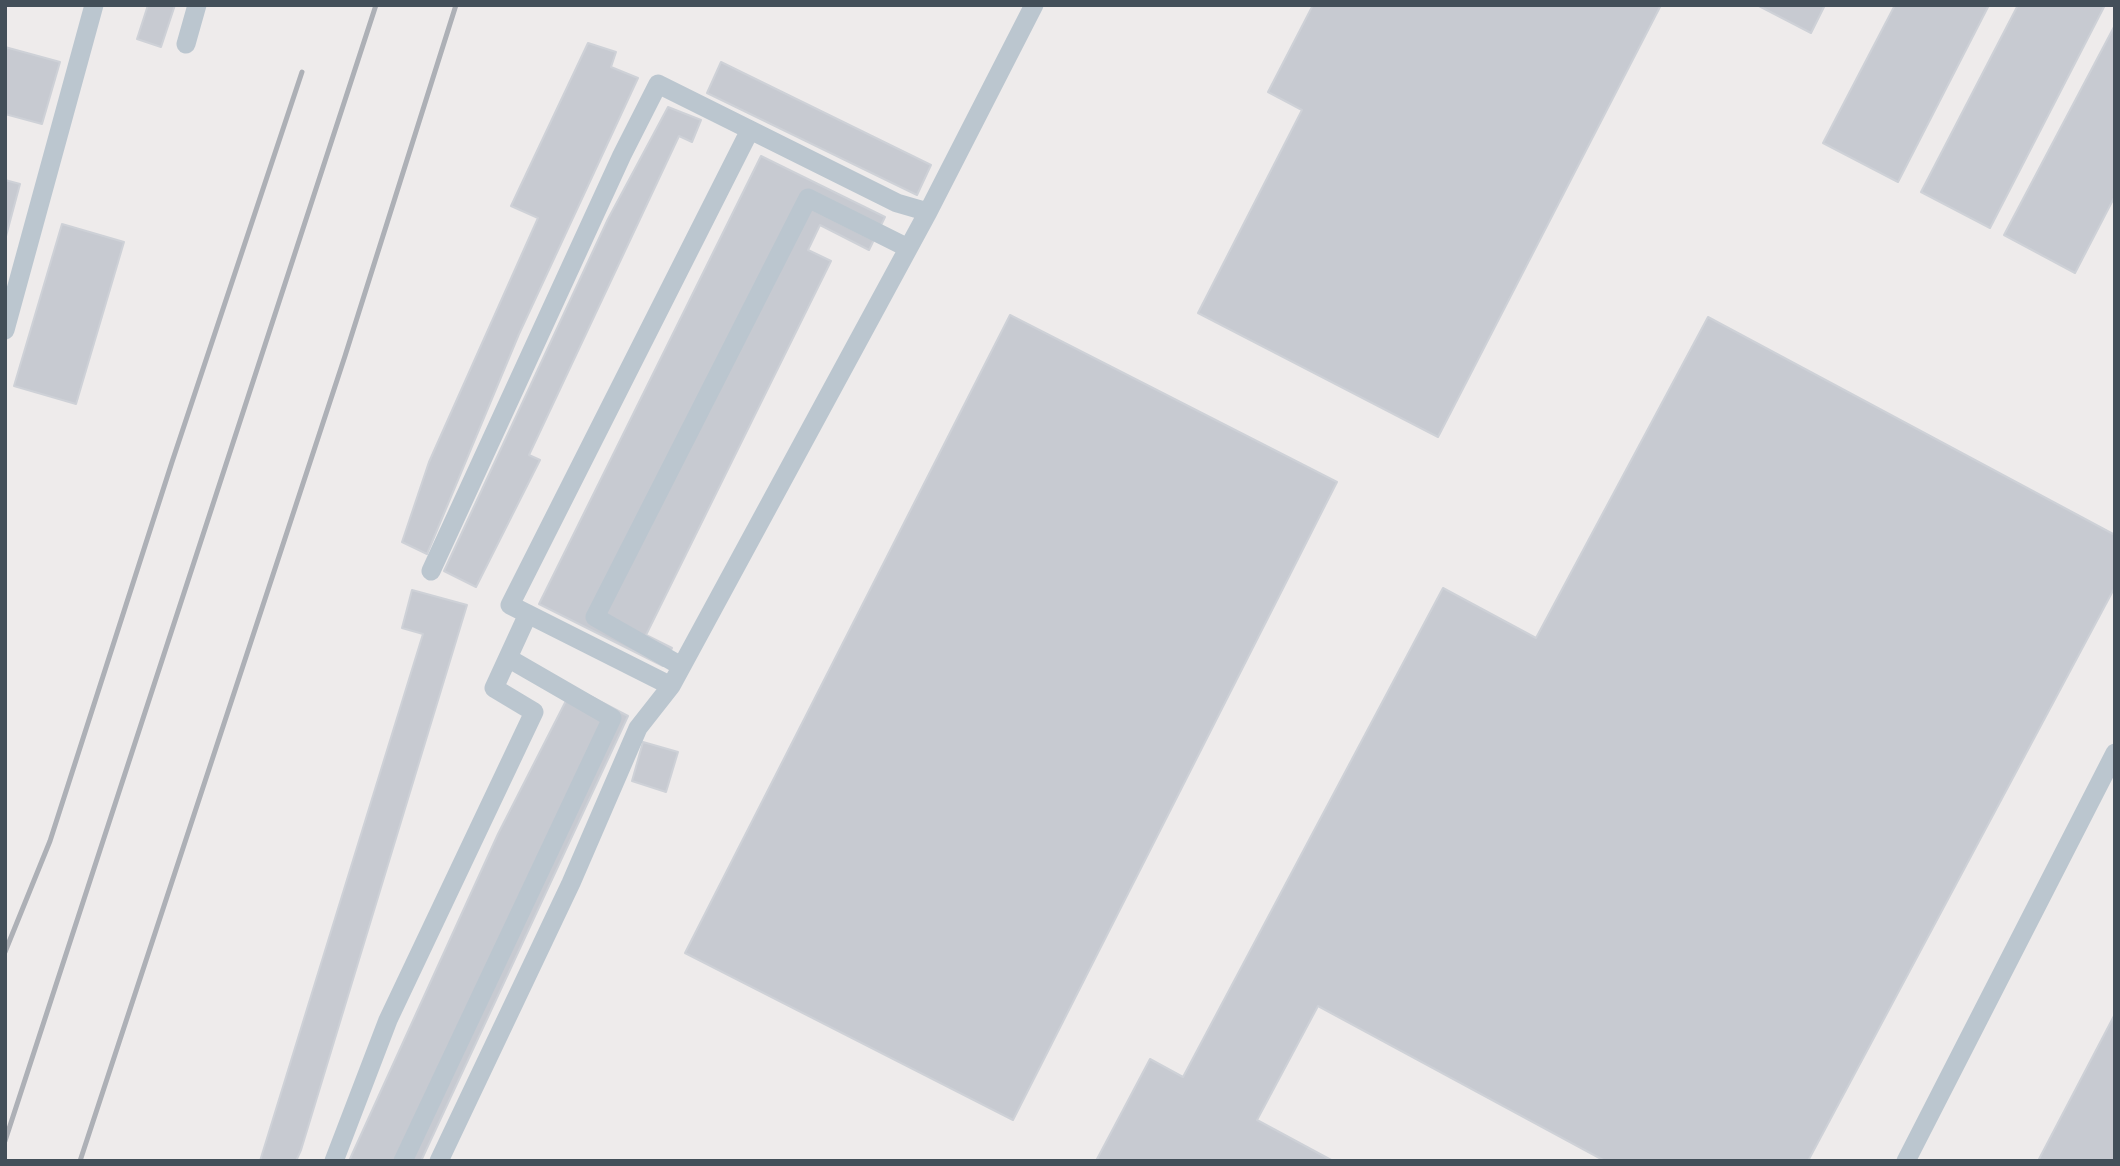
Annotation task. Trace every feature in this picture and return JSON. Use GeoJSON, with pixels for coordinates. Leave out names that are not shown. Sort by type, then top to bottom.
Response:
{"type":"FeatureCollection","features":[{"type":"Feature","properties":{"kind":"lane"},"geometry":{"type":"LineString","coordinates":[[5,330],[94,5]]}},
{"type":"Feature","properties":{"kind":"lane"},"geometry":{"type":"LineString","coordinates":[[186,44],[197,5]]}},
{"type":"Feature","properties":{"kind":"lane"},"geometry":{"type":"LineString","coordinates":[[439,1161],[571,883],[638,728],[671,686],[928,212],[1034,5]]}},
{"type":"Feature","properties":{"kind":"lane"},"geometry":{"type":"LineString","coordinates":[[431,571],[622,155],[658,84],[897,203],[928,212]]}},
{"type":"Feature","properties":{"kind":"lane"},"geometry":{"type":"LineString","coordinates":[[671,686],[510,605],[750,130]]}},
{"type":"Feature","properties":{"kind":"lane"},"geometry":{"type":"LineString","coordinates":[[681,666],[594,617],[808,198],[908,248]]}},
{"type":"Feature","properties":{"kind":"lane"},"geometry":{"type":"LineString","coordinates":[[334,1161],[388,1020],[534,712],[494,688],[528,614]]}},
{"type":"Feature","properties":{"kind":"lane"},"geometry":{"type":"LineString","coordinates":[[403,1161],[612,718],[508,658]]}},
{"type":"Feature","properties":{"kind":"lane"},"geometry":{"type":"LineString","coordinates":[[1906,1161],[2115,754]]}},
{"type":"Feature","properties":{"kind":"building"},"geometry":{"type":"Polygon","coordinates":[[[148,5],[175,5],[161,47],[137,39],[148,5]]]}},
{"type":"Feature","properties":{"kind":"building"},"geometry":{"type":"Polygon","coordinates":[[[1313,5],[1661,5],[1438,437],[1198,313],[1302,110],[1268,92],[1313,5]]]}},
{"type":"Feature","properties":{"kind":"building"},"geometry":{"type":"Polygon","coordinates":[[[1757,5],[1825,5],[1811,33],[1757,5]]]}},
{"type":"Feature","properties":{"kind":"building"},"geometry":{"type":"Polygon","coordinates":[[[1895,5],[1989,5],[1898,182],[1823,143],[1895,5]]]}},
{"type":"Feature","properties":{"kind":"building"},"geometry":{"type":"Polygon","coordinates":[[[2018,5],[2105,5],[1990,228],[1921,192],[2018,5]]]}},
{"type":"Feature","properties":{"kind":"building"},"geometry":{"type":"Polygon","coordinates":[[[2115,25],[2115,196],[2075,273],[2004,235],[2115,25]]]}},
{"type":"Feature","properties":{"kind":"building"},"geometry":{"type":"Polygon","coordinates":[[[588,43],[616,52],[611,67],[638,78],[519,334],[427,554],[402,542],[429,462],[538,218],[511,206],[588,43]]]}},
{"type":"Feature","properties":{"kind":"building"},"geometry":{"type":"Polygon","coordinates":[[[5,47],[60,62],[42,124],[5,114],[5,47]]]}},
{"type":"Feature","properties":{"kind":"building"},"geometry":{"type":"Polygon","coordinates":[[[721,62],[931,165],[917,195],[707,93],[721,62]]]}},
{"type":"Feature","properties":{"kind":"building"},"geometry":{"type":"Polygon","coordinates":[[[668,107],[701,120],[692,142],[679,136],[529,455],[540,460],[476,587],[444,571],[608,219],[668,107]]]}},
{"type":"Feature","properties":{"kind":"building"},"geometry":{"type":"Polygon","coordinates":[[[761,156],[885,217],[869,250],[820,225],[808,250],[831,261],[646,635],[672,648],[663,666],[539,604],[761,156]]]}},
{"type":"Feature","properties":{"kind":"building"},"geometry":{"type":"Polygon","coordinates":[[[5,180],[20,184],[5,240],[5,180]]]}},
{"type":"Feature","properties":{"kind":"building"},"geometry":{"type":"Polygon","coordinates":[[[62,224],[124,242],[76,404],[14,386],[62,224]]]}},
{"type":"Feature","properties":{"kind":"building"},"geometry":{"type":"Polygon","coordinates":[[[1010,315],[1337,482],[1013,1120],[685,953],[1010,315]]]}},
{"type":"Feature","properties":{"kind":"building"},"geometry":{"type":"Polygon","coordinates":[[[1708,317],[2115,535],[2115,587],[1808,1161],[1605,1161],[1318,1006],[1257,1120],[1333,1161],[1096,1161],[1150,1059],[1183,1077],[1443,588],[1536,638],[1708,317]]]}},
{"type":"Feature","properties":{"kind":"building"},"geometry":{"type":"Polygon","coordinates":[[[412,590],[467,605],[301,1150],[296,1161],[260,1161],[423,634],[402,628],[412,590]]]}},
{"type":"Feature","properties":{"kind":"building"},"geometry":{"type":"Polygon","coordinates":[[[573,687],[628,716],[421,1161],[349,1161],[498,834],[573,687]]]}},
{"type":"Feature","properties":{"kind":"building"},"geometry":{"type":"Polygon","coordinates":[[[643,742],[678,752],[666,792],[632,781],[643,742]]]}},
{"type":"Feature","properties":{"kind":"building"},"geometry":{"type":"Polygon","coordinates":[[[2115,1014],[2115,1161],[2038,1161],[2115,1014]]]}},
{"type":"Feature","properties":{"kind":"railway"},"geometry":{"type":"LineString","coordinates":[[5,1141],[376,5]]}},
{"type":"Feature","properties":{"kind":"railway"},"geometry":{"type":"LineString","coordinates":[[80,1161],[345,356],[456,5]]}},
{"type":"Feature","properties":{"kind":"railway"},"geometry":{"type":"LineString","coordinates":[[5,952],[50,841],[302,72]]}}]}
